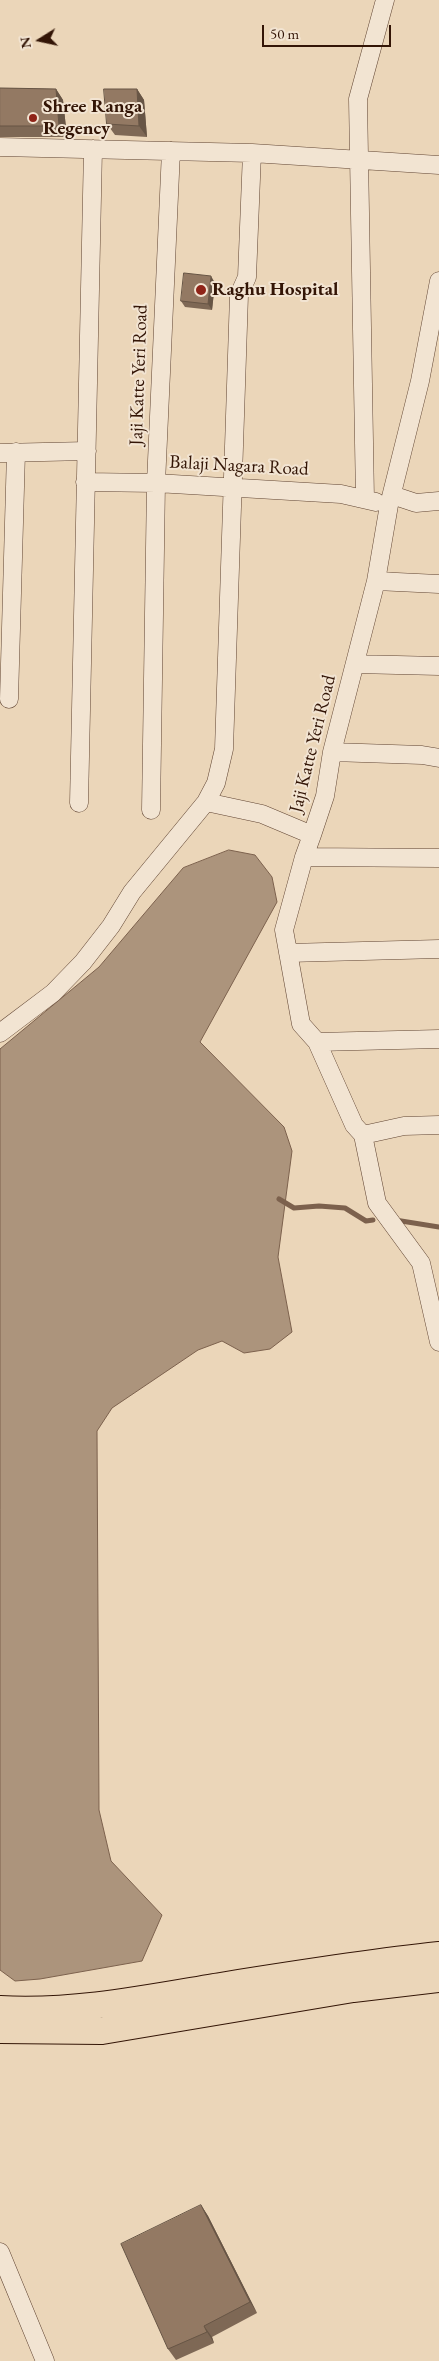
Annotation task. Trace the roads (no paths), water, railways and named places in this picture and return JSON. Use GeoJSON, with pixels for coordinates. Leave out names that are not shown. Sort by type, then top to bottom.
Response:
{"type":"FeatureCollection","features":[{"type":"Feature","properties":{"kind":"highway"},"geometry":{"type":"LineString","coordinates":[[0,2009],[31,2011],[99,2006],[350,1965],[439,1955]]}},
{"type":"Feature","properties":{"kind":"highway"},"geometry":{"type":"LineString","coordinates":[[0,2030],[102,2031],[353,1989],[439,1980]]}},
{"type":"Feature","properties":{"kind":"street"},"geometry":{"type":"LineString","coordinates":[[365,499],[358,99],[385,0]]}},
{"type":"Feature","properties":{"kind":"street"},"geometry":{"type":"LineString","coordinates":[[0,146],[252,153],[439,165]]}},
{"type":"Feature","properties":{"kind":"street"},"geometry":{"type":"LineString","coordinates":[[80,803],[93,150]]}},
{"type":"Feature","properties":{"kind":"street","name":"Jaji Katte Yeri Road"},"geometry":{"type":"LineString","coordinates":[[151,810],[156,483],[172,151]]}},
{"type":"Feature","properties":{"kind":"street"},"geometry":{"type":"LineString","coordinates":[[0,1032],[53,993],[83,962],[111,926],[132,892],[206,802],[216,783],[224,749],[239,295],[247,277],[252,153]]}},
{"type":"Feature","properties":{"kind":"street","name":"Jaji Katte Yeri Road"},"geometry":{"type":"LineString","coordinates":[[206,802],[262,814],[312,834],[324,796],[332,752],[376,581],[390,500],[420,381],[439,281]]}},
{"type":"Feature","properties":{"kind":"street"},"geometry":{"type":"LineString","coordinates":[[9,699],[8,452],[87,450]]}},
{"type":"Feature","properties":{"kind":"street","name":"Balaji Nagara Road"},"geometry":{"type":"LineString","coordinates":[[86,482],[233,487],[341,494],[365,499],[416,503],[439,501]]}},
{"type":"Feature","properties":{"kind":"street"},"geometry":{"type":"LineString","coordinates":[[376,581],[439,584]]}},
{"type":"Feature","properties":{"kind":"street"},"geometry":{"type":"LineString","coordinates":[[355,664],[439,666]]}},
{"type":"Feature","properties":{"kind":"street"},"geometry":{"type":"LineString","coordinates":[[332,752],[422,755],[439,758]]}},
{"type":"Feature","properties":{"kind":"street"},"geometry":{"type":"LineString","coordinates":[[312,834],[284,930],[301,1024],[317,1042],[354,1125],[363,1135],[377,1203],[421,1264],[439,1342]]}},
{"type":"Feature","properties":{"kind":"street"},"geometry":{"type":"LineString","coordinates":[[304,857],[439,858]]}},
{"type":"Feature","properties":{"kind":"street"},"geometry":{"type":"LineString","coordinates":[[288,953],[439,949]]}},
{"type":"Feature","properties":{"kind":"street"},"geometry":{"type":"LineString","coordinates":[[317,1042],[439,1039]]}},
{"type":"Feature","properties":{"kind":"street"},"geometry":{"type":"LineString","coordinates":[[363,1135],[404,1126],[439,1125]]}},
{"type":"Feature","properties":{"kind":"street"},"geometry":{"type":"LineString","coordinates":[[0,2252],[45,2361]]}},
{"type":"Feature","properties":{"kind":"waterway"},"geometry":{"type":"LineString","coordinates":[[279,1199],[294,1208],[319,1206],[345,1208],[366,1221],[373,1220]]}},
{"type":"Feature","properties":{"kind":"waterway"},"geometry":{"type":"LineString","coordinates":[[395,1220],[439,1227]]}},
{"type":"Feature","properties":{"kind":"place","name":"Shree Ranga Regency"},"geometry":{"type":"Point","coordinates":[33,118]}},
{"type":"Feature","properties":{"kind":"place","name":"Raghu Hospital"},"geometry":{"type":"Point","coordinates":[201,290]}}]}
